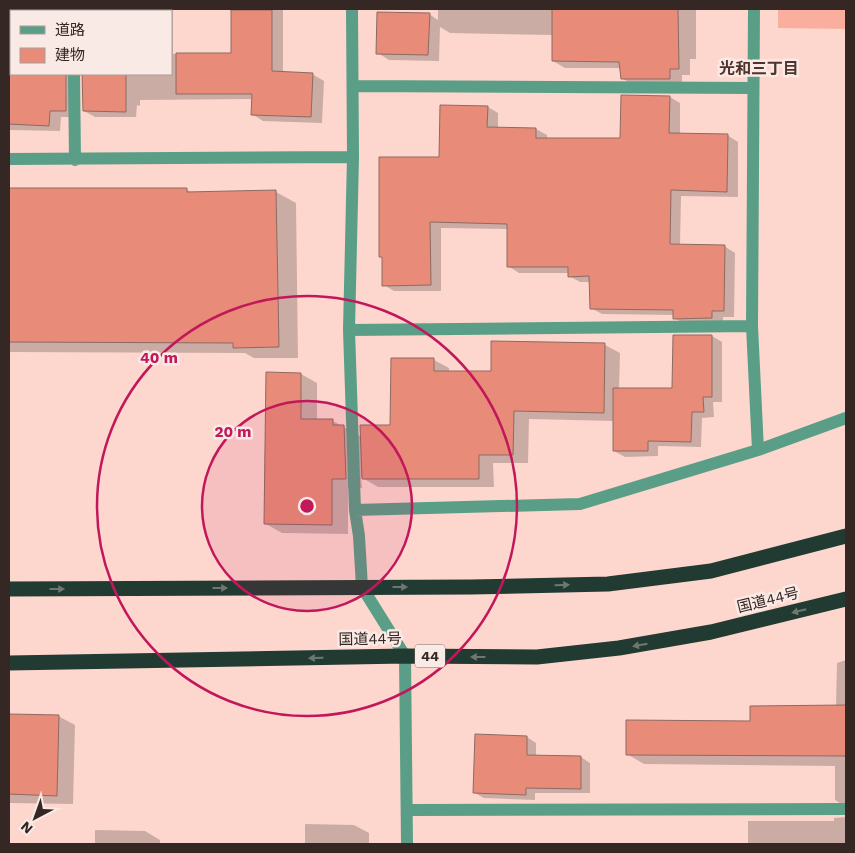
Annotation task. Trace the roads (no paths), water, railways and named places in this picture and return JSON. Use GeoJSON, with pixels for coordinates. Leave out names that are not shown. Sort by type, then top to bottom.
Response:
{"type":"FeatureCollection","features":[{"type":"Feature","properties":{"kind":"highway"},"geometry":{"type":"LineString","coordinates":[[9,590],[608,584],[711,571],[846,536]]}},
{"type":"Feature","properties":{"kind":"highway","name":"国道44号"},"geometry":{"type":"LineString","coordinates":[[9,663],[405,656],[537,657],[619,648],[711,632],[846,599]]}},
{"type":"Feature","properties":{"kind":"street"},"geometry":{"type":"LineString","coordinates":[[352,9],[353,86],[349,330],[355,510],[359,536],[362,587],[405,656],[408,844]]}},
{"type":"Feature","properties":{"kind":"street"},"geometry":{"type":"LineString","coordinates":[[754,9],[752,326],[758,450]]}},
{"type":"Feature","properties":{"kind":"street"},"geometry":{"type":"LineString","coordinates":[[74,75],[75,160]]}},
{"type":"Feature","properties":{"kind":"street"},"geometry":{"type":"LineString","coordinates":[[353,86],[753,88]]}},
{"type":"Feature","properties":{"kind":"street"},"geometry":{"type":"LineString","coordinates":[[9,159],[352,157]]}},
{"type":"Feature","properties":{"kind":"street"},"geometry":{"type":"LineString","coordinates":[[349,330],[752,326]]}},
{"type":"Feature","properties":{"kind":"street"},"geometry":{"type":"LineString","coordinates":[[355,510],[580,504],[758,450],[846,418]]}},
{"type":"Feature","properties":{"kind":"street"},"geometry":{"type":"LineString","coordinates":[[408,810],[846,809]]}},
{"type":"Feature","properties":{"kind":"district","name":"光和三丁目"},"geometry":{"type":"Point","coordinates":[759,68]}}]}
